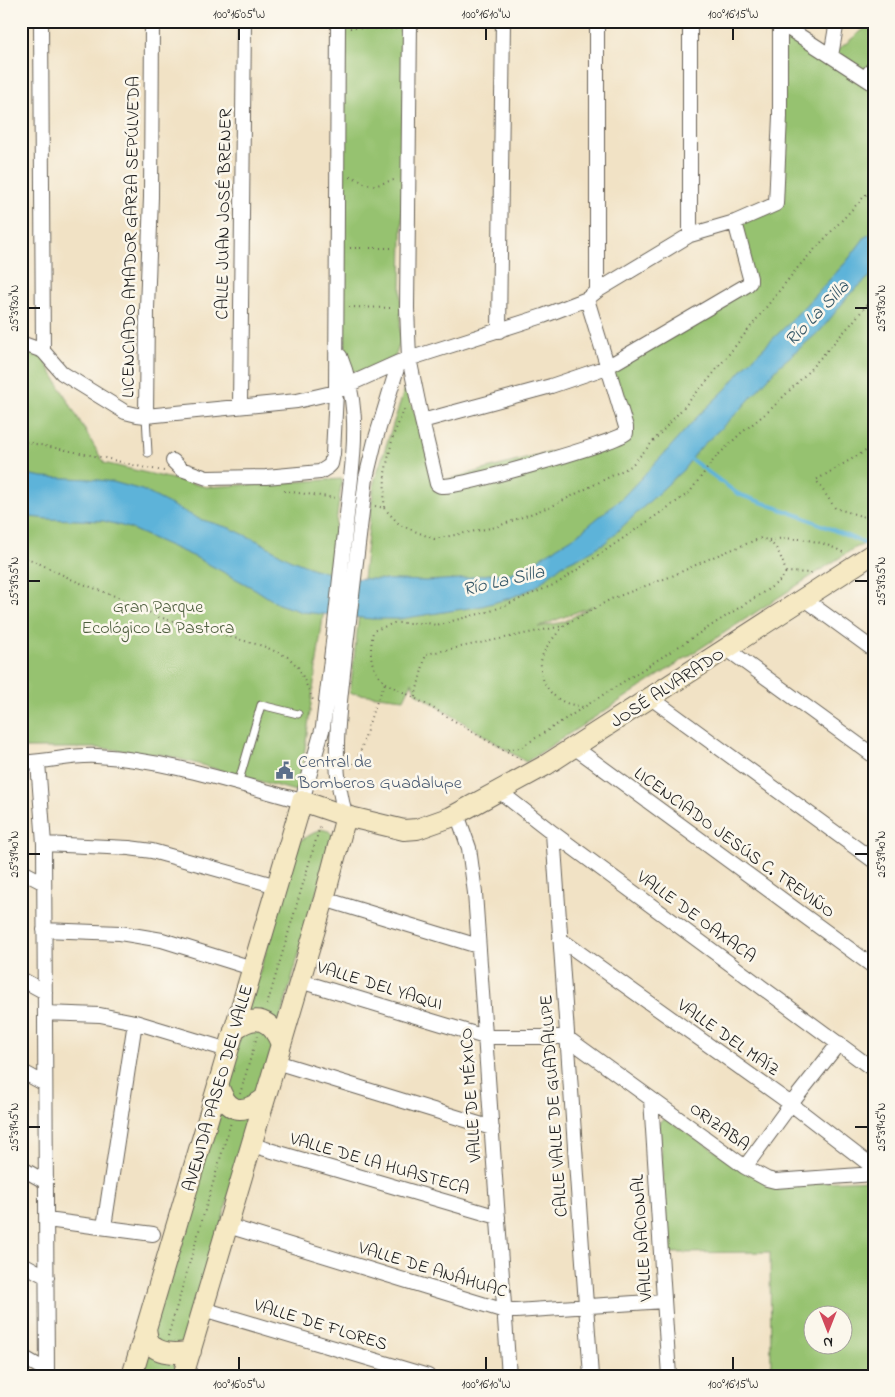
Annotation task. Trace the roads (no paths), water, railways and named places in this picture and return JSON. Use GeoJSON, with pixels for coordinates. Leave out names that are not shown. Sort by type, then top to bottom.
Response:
{"type":"FeatureCollection","features":[{"type":"Feature","properties":{"kind":"street"},"geometry":{"type":"LineString","coordinates":[[41,21],[43,351]]}},
{"type":"Feature","properties":{"kind":"street","name":"LICENCIADO AMADOR GARZA SEPÚLVEDA"},"geometry":{"type":"LineString","coordinates":[[146,416],[151,197],[152,21]]}},
{"type":"Feature","properties":{"kind":"street","name":"CALLE JUAN JOSÉ BRENER"},"geometry":{"type":"LineString","coordinates":[[240,406],[244,21]]}},
{"type":"Feature","properties":{"kind":"street"},"geometry":{"type":"LineString","coordinates":[[499,331],[503,21]]}},
{"type":"Feature","properties":{"kind":"street"},"geometry":{"type":"LineString","coordinates":[[404,360],[422,421],[436,481],[439,486],[449,486],[483,478],[594,446],[626,433],[626,427],[607,367],[592,295],[597,21]]}},
{"type":"Feature","properties":{"kind":"street"},"geometry":{"type":"LineString","coordinates":[[690,21],[690,235]]}},
{"type":"Feature","properties":{"kind":"street"},"geometry":{"type":"LineString","coordinates":[[831,56],[837,21]]}},
{"type":"Feature","properties":{"kind":"street"},"geometry":{"type":"LineString","coordinates":[[21,343],[43,351],[62,373],[125,412],[146,416],[297,401],[336,392],[404,360],[454,343],[499,331],[592,295],[690,235],[735,222],[775,205],[777,202],[780,116],[780,22]]}},
{"type":"Feature","properties":{"kind":"street"},"geometry":{"type":"LineString","coordinates":[[780,22],[831,56],[871,76]]}},
{"type":"Feature","properties":{"kind":"street"},"geometry":{"type":"LineString","coordinates":[[170,466],[207,478],[266,476],[324,470],[332,459],[336,392],[338,24]]}},
{"type":"Feature","properties":{"kind":"street"},"geometry":{"type":"LineString","coordinates":[[21,762],[38,762],[75,756],[152,761],[302,801],[339,653],[366,478],[375,441],[404,360],[407,308],[410,25]]}},
{"type":"Feature","properties":{"kind":"street"},"geometry":{"type":"LineString","coordinates":[[422,421],[551,386],[607,367],[711,307],[750,282],[735,222]]}},
{"type":"Feature","properties":{"kind":"street"},"geometry":{"type":"LineString","coordinates":[[183,1376],[324,899],[346,816],[339,793],[337,747],[339,653],[355,420],[350,384],[336,346]]}},
{"type":"Feature","properties":{"kind":"street","name":"JOSÉ ALVARADO"},"geometry":{"type":"LineString","coordinates":[[302,801],[346,816],[397,830],[410,831],[430,826],[457,814],[546,765],[727,649],[804,599],[870,546]]}},
{"type":"Feature","properties":{"kind":"street"},"geometry":{"type":"LineString","coordinates":[[804,599],[874,650]]}},
{"type":"Feature","properties":{"kind":"street"},"geometry":{"type":"LineString","coordinates":[[727,649],[874,756]]}},
{"type":"Feature","properties":{"kind":"street"},"geometry":{"type":"LineString","coordinates":[[651,698],[874,861]]}},
{"type":"Feature","properties":{"kind":"street","name":"LICENCIADO JESÚS C. TREVIÑO"},"geometry":{"type":"LineString","coordinates":[[574,747],[874,967]]}},
{"type":"Feature","properties":{"kind":"street"},"geometry":{"type":"LineString","coordinates":[[38,762],[44,844],[47,1373]]}},
{"type":"Feature","properties":{"kind":"street","name":"VALLE DE OAXACA"},"geometry":{"type":"LineString","coordinates":[[499,791],[874,1070]]}},
{"type":"Feature","properties":{"kind":"street","name":"AVENIDA PASEO DEL VALLE"},"geometry":{"type":"LineString","coordinates":[[132,1376],[302,801]]}},
{"type":"Feature","properties":{"kind":"street","name":"VALLE DE MÉXICO"},"geometry":{"type":"LineString","coordinates":[[457,814],[469,848],[475,893],[509,1376]]}},
{"type":"Feature","properties":{"kind":"street","name":"CALLE VALLE DE GUADALUPE"},"geometry":{"type":"LineString","coordinates":[[554,833],[566,1037],[591,1376]]}},
{"type":"Feature","properties":{"kind":"street"},"geometry":{"type":"LineString","coordinates":[[44,844],[129,848],[152,851],[277,886]]}},
{"type":"Feature","properties":{"kind":"street"},"geometry":{"type":"LineString","coordinates":[[21,871],[44,883]]}},
{"type":"Feature","properties":{"kind":"street"},"geometry":{"type":"LineString","coordinates":[[324,899],[478,946]]}},
{"type":"Feature","properties":{"kind":"street"},"geometry":{"type":"LineString","coordinates":[[44,930],[128,934],[162,940],[252,968]]}},
{"type":"Feature","properties":{"kind":"street","name":"VALLE DEL MAÍZ"},"geometry":{"type":"LineString","coordinates":[[560,939],[791,1104],[874,1168]]}},
{"type":"Feature","properties":{"kind":"street"},"geometry":{"type":"LineString","coordinates":[[21,978],[45,992]]}},
{"type":"Feature","properties":{"kind":"street","name":"VALLE DEL YAQUI"},"geometry":{"type":"LineString","coordinates":[[300,981],[485,1037],[566,1037]]}},
{"type":"Feature","properties":{"kind":"street"},"geometry":{"type":"LineString","coordinates":[[45,1013],[100,1015],[135,1022],[228,1050]]}},
{"type":"Feature","properties":{"kind":"street"},"geometry":{"type":"LineString","coordinates":[[234,1030],[245,1022],[262,1021],[276,1031],[279,1053]]}},
{"type":"Feature","properties":{"kind":"street"},"geometry":{"type":"LineString","coordinates":[[104,1227],[135,1022]]}},
{"type":"Feature","properties":{"kind":"street","name":"ORIZABA"},"geometry":{"type":"LineString","coordinates":[[566,1037],[745,1167],[767,1180],[775,1182],[874,1174]]}},
{"type":"Feature","properties":{"kind":"street"},"geometry":{"type":"LineString","coordinates":[[745,1167],[839,1043]]}},
{"type":"Feature","properties":{"kind":"street"},"geometry":{"type":"LineString","coordinates":[[279,1053],[492,1128]]}},
{"type":"Feature","properties":{"kind":"street"},"geometry":{"type":"LineString","coordinates":[[21,1071],[46,1084]]}},
{"type":"Feature","properties":{"kind":"street"},"geometry":{"type":"LineString","coordinates":[[218,1084],[222,1099],[236,1108],[248,1109],[266,1098]]}},
{"type":"Feature","properties":{"kind":"street","name":"VALLE NACIONAL"},"geometry":{"type":"LineString","coordinates":[[651,1099],[669,1376]]}},
{"type":"Feature","properties":{"kind":"street","name":"VALLE DE LA HUASTECA"},"geometry":{"type":"LineString","coordinates":[[252,1145],[498,1217]]}},
{"type":"Feature","properties":{"kind":"street"},"geometry":{"type":"LineString","coordinates":[[21,1168],[46,1182]]}},
{"type":"Feature","properties":{"kind":"street"},"geometry":{"type":"LineString","coordinates":[[47,1220],[153,1234]]}},
{"type":"Feature","properties":{"kind":"street","name":"VALLE DE ANÁHUAC"},"geometry":{"type":"LineString","coordinates":[[228,1226],[505,1311],[664,1301]]}},
{"type":"Feature","properties":{"kind":"street"},"geometry":{"type":"LineString","coordinates":[[21,1263],[47,1276]]}},
{"type":"Feature","properties":{"kind":"street","name":"VALLE DE FLORES"},"geometry":{"type":"LineString","coordinates":[[203,1309],[428,1376]]}},
{"type":"Feature","properties":{"kind":"street"},"geometry":{"type":"LineString","coordinates":[[146,1329],[149,1342],[157,1349],[173,1353],[191,1351]]}},
{"type":"Feature","properties":{"kind":"street"},"geometry":{"type":"LineString","coordinates":[[21,1356],[47,1373]]}},
{"type":"Feature","properties":{"kind":"lane","name":"LICENCIADO AMADOR GARZA SEPÚLVEDA"},"geometry":{"type":"LineString","coordinates":[[146,416],[148,453]]}},
{"type":"Feature","properties":{"kind":"lane"},"geometry":{"type":"LineString","coordinates":[[238,784],[261,704],[298,714]]}},
{"type":"Feature","properties":{"kind":"water","name":"Río La Silla"},"geometry":{"type":"Polygon","coordinates":[[[874,232],[874,273],[850,294],[821,330],[779,366],[740,410],[701,447],[683,470],[606,542],[562,565],[534,588],[510,598],[482,606],[400,619],[372,619],[302,612],[278,604],[255,589],[195,557],[129,528],[104,521],[21,516],[21,473],[43,477],[91,479],[113,482],[142,490],[199,519],[230,528],[260,542],[289,559],[314,569],[346,578],[426,581],[511,573],[577,535],[622,498],[698,416],[727,388],[746,365],[847,261],[865,237],[874,232]]]}},
{"type":"Feature","properties":{"kind":"waterway"},"geometry":{"type":"LineString","coordinates":[[688,457],[738,494],[803,517],[866,544]]}},
{"type":"Feature","properties":{"kind":"place","name":"Central de Bomberos Guadalupe"},"geometry":{"type":"Point","coordinates":[284,771]}},
{"type":"Feature","properties":{"kind":"park label","name":"Gran Parque Ecológico La Pastora"},"geometry":{"type":"Point","coordinates":[158,616]}}]}
